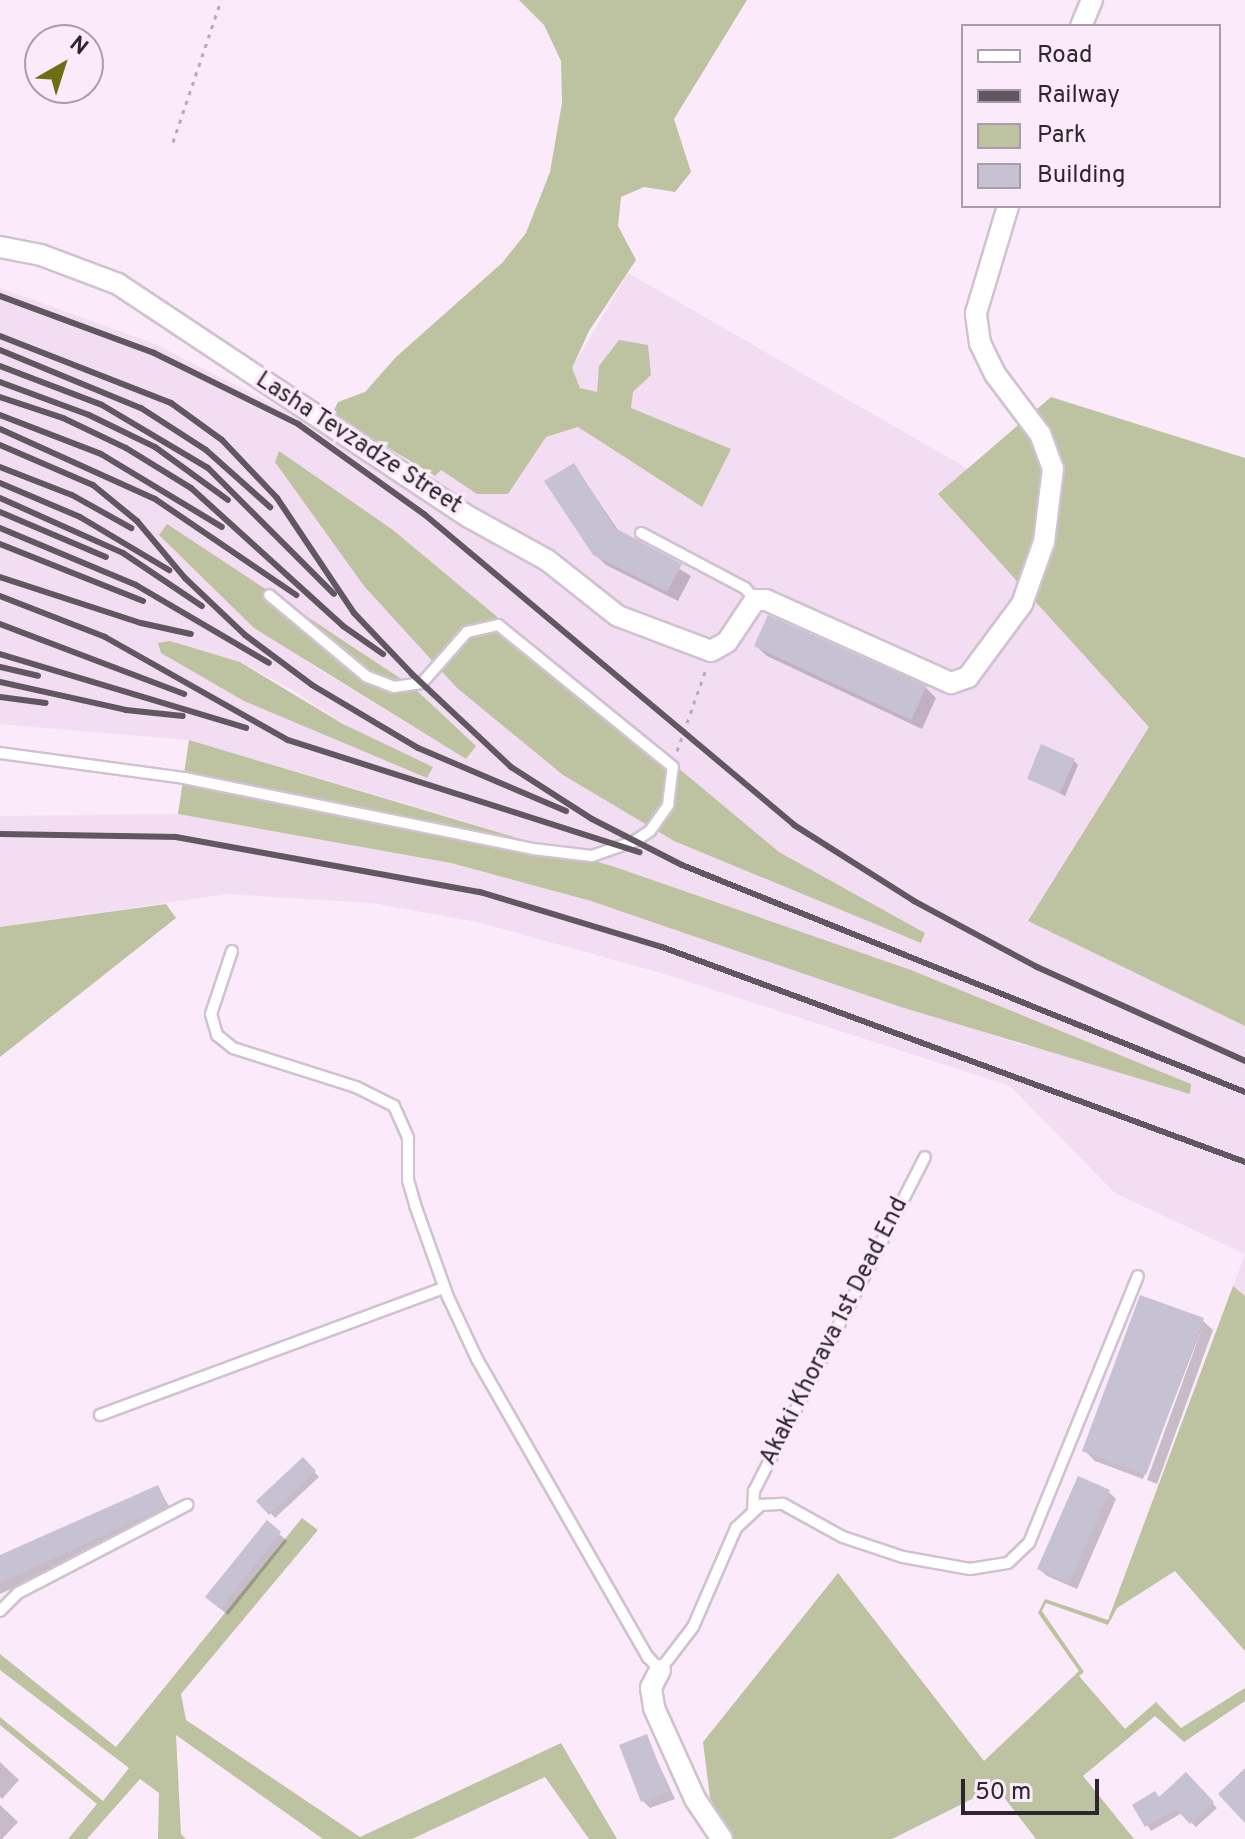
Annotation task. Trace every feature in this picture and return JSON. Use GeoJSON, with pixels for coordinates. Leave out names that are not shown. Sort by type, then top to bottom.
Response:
{"type":"FeatureCollection","features":[{"type":"Feature","properties":{"kind":"street"},"geometry":{"type":"LineString","coordinates":[[1082,24],[1092,0]]}},
{"type":"Feature","properties":{"kind":"street"},"geometry":{"type":"LineString","coordinates":[[711,651],[727,642],[755,600],[766,600],[951,683],[968,677],[1022,604],[1044,542],[1053,469],[1040,434],[995,374],[980,343],[976,313],[1007,208]]}},
{"type":"Feature","properties":{"kind":"street","name":"Lasha Tevzadze Street"},"geometry":{"type":"LineString","coordinates":[[0,247],[41,255],[118,284],[469,517],[547,560],[618,616],[711,651]]}},
{"type":"Feature","properties":{"kind":"street"},"geometry":{"type":"LineString","coordinates":[[660,1670],[651,1688],[654,1708],[695,1799],[722,1839]]}},
{"type":"Feature","properties":{"kind":"lane"},"geometry":{"type":"LineString","coordinates":[[641,533],[745,588],[755,600]]}},
{"type":"Feature","properties":{"kind":"lane"},"geometry":{"type":"LineString","coordinates":[[0,753],[184,778],[533,849],[592,856],[650,831],[668,805],[673,767],[498,625],[467,632],[422,683],[394,687],[366,676],[269,595]]}},
{"type":"Feature","properties":{"kind":"lane"},"geometry":{"type":"LineString","coordinates":[[232,951],[211,1014],[217,1035],[233,1048],[356,1087],[394,1106],[408,1138],[408,1180],[444,1288],[484,1372],[648,1657],[660,1670],[693,1627],[736,1528],[753,1510],[783,1504],[843,1537],[903,1557],[970,1569],[1008,1563],[1029,1543],[1138,1276]]}},
{"type":"Feature","properties":{"kind":"lane","name":"Akaki Khorava 1st Dead End"},"geometry":{"type":"LineString","coordinates":[[753,1510],[754,1491],[925,1157]]}},
{"type":"Feature","properties":{"kind":"lane"},"geometry":{"type":"LineString","coordinates":[[100,1415],[444,1288]]}},
{"type":"Feature","properties":{"kind":"lane"},"geometry":{"type":"LineString","coordinates":[[0,1611],[18,1593],[187,1505]]}},
{"type":"Feature","properties":{"kind":"path"},"geometry":{"type":"LineString","coordinates":[[173,142],[221,0]]}},
{"type":"Feature","properties":{"kind":"path"},"geometry":{"type":"LineString","coordinates":[[673,767],[711,651]]}},
{"type":"Feature","properties":{"kind":"shaded area"},"geometry":{"type":"Polygon","coordinates":[[[628,273],[970,470],[939,495],[1150,727],[1028,921],[1245,1026],[1245,1254],[1115,1193],[1010,1086],[668,975],[477,922],[372,903],[227,894],[0,927],[0,816],[178,814],[451,863],[591,901],[1016,1043],[1190,1084],[911,970],[615,867],[387,798],[189,740],[0,724],[0,288],[155,344],[323,430],[416,490],[440,469],[477,494],[508,494],[546,437],[578,427],[702,507],[630,408],[633,392],[651,375],[598,392],[580,388],[572,368],[628,273]],[[279,452],[563,775],[674,841],[921,943],[925,933],[779,852],[393,530],[279,452]],[[333,633],[305,661],[466,759],[475,746],[412,686],[333,633]],[[240,662],[244,701],[427,778],[294,691],[240,662]]]}},
{"type":"Feature","properties":{"kind":"shaded area"},"geometry":{"type":"Polygon","coordinates":[[[1245,1254],[1245,1296],[1233,1286],[1245,1254]]]}},
{"type":"Feature","properties":{"kind":"green space"},"geometry":{"type":"Polygon","coordinates":[[[519,0],[747,0],[674,119],[691,172],[675,192],[644,187],[621,197],[618,226],[636,260],[589,331],[572,368],[580,388],[597,392],[599,366],[619,340],[648,345],[651,375],[633,392],[631,408],[731,449],[702,507],[578,427],[546,437],[508,494],[477,494],[441,470],[435,476],[332,414],[338,402],[365,392],[396,357],[502,263],[526,233],[550,172],[562,103],[561,61],[544,25],[519,0]]]}},
{"type":"Feature","properties":{"kind":"green space"},"geometry":{"type":"Polygon","coordinates":[[[1051,397],[1245,458],[1245,1026],[1028,921],[1149,727],[938,494],[1051,397]]]}},
{"type":"Feature","properties":{"kind":"green space"},"geometry":{"type":"Polygon","coordinates":[[[279,451],[393,530],[779,852],[925,933],[921,943],[674,841],[563,775],[457,688],[364,586],[275,462],[279,451]]]}},
{"type":"Feature","properties":{"kind":"green space"},"geometry":{"type":"Polygon","coordinates":[[[167,524],[412,686],[476,746],[466,759],[254,628],[159,535],[167,524]]]}},
{"type":"Feature","properties":{"kind":"green space"},"geometry":{"type":"Polygon","coordinates":[[[170,641],[240,662],[343,724],[433,767],[427,778],[244,701],[161,653],[158,643],[170,641]]]}},
{"type":"Feature","properties":{"kind":"green space"},"geometry":{"type":"Polygon","coordinates":[[[189,740],[615,867],[911,970],[1191,1084],[1190,1094],[901,1007],[591,901],[451,863],[178,814],[189,740]]]}},
{"type":"Feature","properties":{"kind":"green space"},"geometry":{"type":"Polygon","coordinates":[[[166,904],[176,918],[0,1057],[0,927],[166,904]]]}},
{"type":"Feature","properties":{"kind":"green space"},"geometry":{"type":"Polygon","coordinates":[[[1233,1286],[1245,1296],[1245,1651],[1175,1571],[1117,1608],[1108,1625],[1046,1603],[1042,1611],[1084,1672],[1079,1676],[1125,1729],[1156,1702],[1181,1728],[1245,1688],[1245,1701],[1184,1742],[1155,1716],[1083,1776],[1134,1839],[1036,1839],[996,1787],[892,1839],[734,1839],[710,1798],[703,1742],[838,1573],[984,1761],[1079,1671],[1038,1613],[1045,1599],[1108,1620],[1233,1286]]]}},
{"type":"Feature","properties":{"kind":"green space"},"geometry":{"type":"Polygon","coordinates":[[[302,1518],[318,1530],[181,1694],[186,1720],[360,1837],[561,1743],[617,1839],[589,1839],[545,1777],[412,1839],[323,1839],[176,1735],[181,1834],[186,1839],[158,1839],[159,1793],[140,1779],[87,1839],[68,1839],[97,1804],[0,1725],[0,1717],[103,1801],[129,1768],[0,1670],[0,1654],[116,1747],[302,1518]]]}},
{"type":"Feature","properties":{"kind":"building"},"geometry":{"type":"Polygon","coordinates":[[[574,463],[615,528],[682,564],[667,592],[593,555],[544,481],[574,463]]]}},
{"type":"Feature","properties":{"kind":"building"},"geometry":{"type":"Polygon","coordinates":[[[768,615],[927,686],[911,720],[754,646],[768,615]]]}},
{"type":"Feature","properties":{"kind":"building"},"geometry":{"type":"Polygon","coordinates":[[[1041,744],[1075,759],[1060,793],[1027,779],[1041,744]]]}},
{"type":"Feature","properties":{"kind":"building"},"geometry":{"type":"Polygon","coordinates":[[[1140,1295],[1204,1318],[1146,1475],[1082,1451],[1140,1295]]]}},
{"type":"Feature","properties":{"kind":"building"},"geometry":{"type":"Polygon","coordinates":[[[303,1457],[316,1471],[269,1515],[256,1501],[303,1457]]]}},
{"type":"Feature","properties":{"kind":"building"},"geometry":{"type":"Polygon","coordinates":[[[1078,1476],[1110,1490],[1069,1583],[1037,1569],[1078,1476]]]}},
{"type":"Feature","properties":{"kind":"building"},"geometry":{"type":"Polygon","coordinates":[[[158,1485],[168,1506],[0,1583],[0,1555],[158,1485]]]}},
{"type":"Feature","properties":{"kind":"building"},"geometry":{"type":"Polygon","coordinates":[[[267,1520],[281,1532],[220,1609],[205,1597],[267,1520]]]}},
{"type":"Feature","properties":{"kind":"building"},"geometry":{"type":"Polygon","coordinates":[[[647,1734],[669,1791],[641,1802],[619,1745],[647,1734]]]}},
{"type":"Feature","properties":{"kind":"building"},"geometry":{"type":"Polygon","coordinates":[[[1245,1768],[1245,1823],[1218,1794],[1245,1768]]]}},
{"type":"Feature","properties":{"kind":"building"},"geometry":{"type":"Polygon","coordinates":[[[1186,1772],[1214,1802],[1190,1824],[1176,1809],[1145,1827],[1132,1805],[1155,1791],[1159,1797],[1186,1772]]]}},
{"type":"Feature","properties":{"kind":"railway"},"geometry":{"type":"LineString","coordinates":[[0,296],[154,353],[298,424],[425,515],[794,825],[914,901],[1037,967],[1245,1061]]}},
{"type":"Feature","properties":{"kind":"railway"},"geometry":{"type":"LineString","coordinates":[[0,336],[171,403],[222,440],[277,498],[354,613],[412,674],[511,767],[592,819],[682,865],[1245,1092]]}},
{"type":"Feature","properties":{"kind":"railway"},"geometry":{"type":"LineString","coordinates":[[0,350],[141,408],[206,450],[270,507]]}},
{"type":"Feature","properties":{"kind":"railway"},"geometry":{"type":"LineString","coordinates":[[0,366],[102,405],[208,468],[334,594]]}},
{"type":"Feature","properties":{"kind":"railway"},"geometry":{"type":"LineString","coordinates":[[0,382],[89,415],[155,447],[228,500]]}},
{"type":"Feature","properties":{"kind":"railway"},"geometry":{"type":"LineString","coordinates":[[0,397],[63,418],[126,448],[191,488],[343,626],[383,654]]}},
{"type":"Feature","properties":{"kind":"railway"},"geometry":{"type":"LineString","coordinates":[[0,415],[101,454],[222,527]]}},
{"type":"Feature","properties":{"kind":"railway"},"geometry":{"type":"LineString","coordinates":[[0,429],[155,499],[296,595]]}},
{"type":"Feature","properties":{"kind":"railway"},"geometry":{"type":"LineString","coordinates":[[0,445],[93,485],[137,521],[185,578],[245,635],[312,685],[418,748],[566,811]]}},
{"type":"Feature","properties":{"kind":"railway"},"geometry":{"type":"LineString","coordinates":[[0,467],[72,495],[131,528]]}},
{"type":"Feature","properties":{"kind":"railway"},"geometry":{"type":"LineString","coordinates":[[0,483],[80,517],[169,570]]}},
{"type":"Feature","properties":{"kind":"railway"},"geometry":{"type":"LineString","coordinates":[[0,498],[123,553],[202,606]]}},
{"type":"Feature","properties":{"kind":"railway"},"geometry":{"type":"LineString","coordinates":[[0,512],[106,557]]}},
{"type":"Feature","properties":{"kind":"railway"},"geometry":{"type":"LineString","coordinates":[[0,528],[136,585],[269,663]]}},
{"type":"Feature","properties":{"kind":"railway"},"geometry":{"type":"LineString","coordinates":[[0,544],[143,601]]}},
{"type":"Feature","properties":{"kind":"railway"},"geometry":{"type":"LineString","coordinates":[[0,577],[141,623],[191,634]]}},
{"type":"Feature","properties":{"kind":"railway"},"geometry":{"type":"LineString","coordinates":[[0,596],[105,637],[288,740],[640,852]]}},
{"type":"Feature","properties":{"kind":"railway"},"geometry":{"type":"LineString","coordinates":[[0,624],[184,694]]}},
{"type":"Feature","properties":{"kind":"railway"},"geometry":{"type":"LineString","coordinates":[[0,654],[246,728]]}},
{"type":"Feature","properties":{"kind":"railway"},"geometry":{"type":"LineString","coordinates":[[0,667],[38,676]]}},
{"type":"Feature","properties":{"kind":"railway"},"geometry":{"type":"LineString","coordinates":[[0,682],[126,710],[183,716]]}},
{"type":"Feature","properties":{"kind":"railway"},"geometry":{"type":"LineString","coordinates":[[0,697],[46,703]]}},
{"type":"Feature","properties":{"kind":"railway"},"geometry":{"type":"LineString","coordinates":[[0,834],[176,837],[480,892],[662,947],[1245,1162]]}}]}
